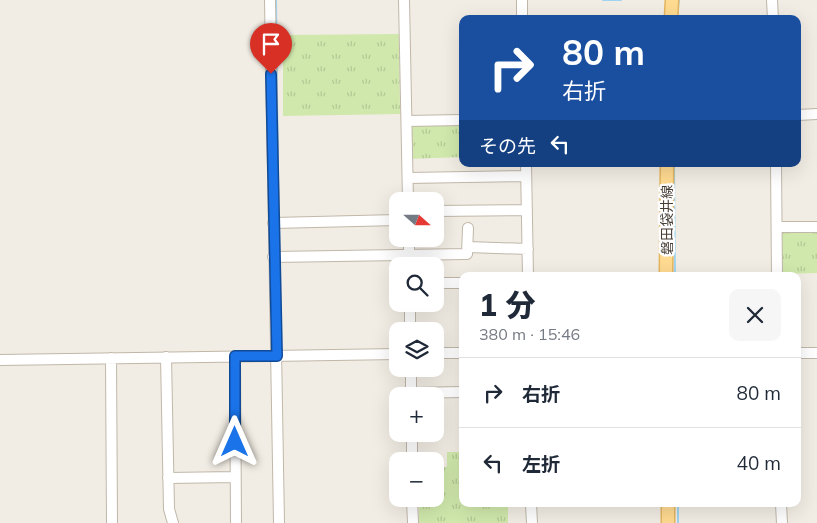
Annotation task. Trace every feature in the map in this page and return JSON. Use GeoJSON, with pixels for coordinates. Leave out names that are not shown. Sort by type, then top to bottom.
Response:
{"type":"FeatureCollection","features":[{"type":"Feature","properties":{"kind":"main road","name":"磐田袋井線"},"geometry":{"type":"LineString","coordinates":[[666,272],[667,167]]}},
{"type":"Feature","properties":{"kind":"main road"},"geometry":{"type":"LineString","coordinates":[[668,507],[668,523]]}},
{"type":"Feature","properties":{"kind":"street"},"geometry":{"type":"LineString","coordinates":[[270,0],[278,223],[279,523]]}},
{"type":"Feature","properties":{"kind":"street"},"geometry":{"type":"LineString","coordinates":[[404,0],[408,192]]}},
{"type":"Feature","properties":{"kind":"street"},"geometry":{"type":"LineString","coordinates":[[522,0],[522,15]]}},
{"type":"Feature","properties":{"kind":"street"},"geometry":{"type":"LineString","coordinates":[[772,0],[773,15]]}},
{"type":"Feature","properties":{"kind":"street"},"geometry":{"type":"LineString","coordinates":[[801,115],[817,114]]}},
{"type":"Feature","properties":{"kind":"street"},"geometry":{"type":"LineString","coordinates":[[407,121],[459,120]]}},
{"type":"Feature","properties":{"kind":"street"},"geometry":{"type":"LineString","coordinates":[[526,167],[528,272]]}},
{"type":"Feature","properties":{"kind":"street"},"geometry":{"type":"LineString","coordinates":[[776,167],[777,272]]}},
{"type":"Feature","properties":{"kind":"street"},"geometry":{"type":"LineString","coordinates":[[408,178],[526,176]]}},
{"type":"Feature","properties":{"kind":"street"},"geometry":{"type":"LineString","coordinates":[[444,211],[527,210]]}},
{"type":"Feature","properties":{"kind":"street"},"geometry":{"type":"LineString","coordinates":[[278,223],[389,220]]}},
{"type":"Feature","properties":{"kind":"street"},"geometry":{"type":"LineString","coordinates":[[776,227],[817,226]]}},
{"type":"Feature","properties":{"kind":"street"},"geometry":{"type":"LineString","coordinates":[[278,257],[467,254],[468,228]]}},
{"type":"Feature","properties":{"kind":"street"},"geometry":{"type":"LineString","coordinates":[[409,248],[409,254]]}},
{"type":"Feature","properties":{"kind":"street"},"geometry":{"type":"LineString","coordinates":[[468,248],[528,249]]}},
{"type":"Feature","properties":{"kind":"street"},"geometry":{"type":"LineString","coordinates":[[444,283],[459,283]]}},
{"type":"Feature","properties":{"kind":"street"},"geometry":{"type":"LineString","coordinates":[[444,353],[459,353]]}},
{"type":"Feature","properties":{"kind":"street"},"geometry":{"type":"LineString","coordinates":[[801,353],[817,353]]}},
{"type":"Feature","properties":{"kind":"street"},"geometry":{"type":"LineString","coordinates":[[0,360],[389,354]]}},
{"type":"Feature","properties":{"kind":"street"},"geometry":{"type":"LineString","coordinates":[[235,356],[236,523]]}},
{"type":"Feature","properties":{"kind":"street"},"geometry":{"type":"LineString","coordinates":[[166,357],[169,508],[173,523]]}},
{"type":"Feature","properties":{"kind":"street"},"geometry":{"type":"LineString","coordinates":[[110,358],[112,523]]}},
{"type":"Feature","properties":{"kind":"street"},"geometry":{"type":"LineString","coordinates":[[444,393],[459,392]]}},
{"type":"Feature","properties":{"kind":"street"},"geometry":{"type":"LineString","coordinates":[[168,478],[235,477]]}},
{"type":"Feature","properties":{"kind":"street"},"geometry":{"type":"LineString","coordinates":[[412,507],[413,523]]}},
{"type":"Feature","properties":{"kind":"street"},"geometry":{"type":"LineString","coordinates":[[531,507],[532,523]]}},
{"type":"Feature","properties":{"kind":"street"},"geometry":{"type":"LineString","coordinates":[[782,507],[782,523]]}},
{"type":"Feature","properties":{"kind":"green space"},"geometry":{"type":"Polygon","coordinates":[[[399,34],[400,114],[283,116],[283,35],[399,34]]]}},
{"type":"Feature","properties":{"kind":"green space"},"geometry":{"type":"Polygon","coordinates":[[[459,125],[459,157],[408,159],[411,126],[459,125]]]}},
{"type":"Feature","properties":{"kind":"green space"},"geometry":{"type":"Polygon","coordinates":[[[779,230],[817,230],[817,273],[779,272],[779,230]]]}},
{"type":"Feature","properties":{"kind":"green space"},"geometry":{"type":"Polygon","coordinates":[[[447,452],[459,452],[459,507],[508,507],[508,523],[419,523],[419,507],[444,507],[444,467],[447,467],[447,452]]]}},
{"type":"Feature","properties":{"kind":"waterway"},"geometry":{"type":"LineString","coordinates":[[276,0],[278,181]]}},
{"type":"Feature","properties":{"kind":"waterway"},"geometry":{"type":"LineString","coordinates":[[603,0],[621,0]]}},
{"type":"Feature","properties":{"kind":"waterway"},"geometry":{"type":"LineString","coordinates":[[677,15],[679,0]]}},
{"type":"Feature","properties":{"kind":"waterway"},"geometry":{"type":"LineString","coordinates":[[674,167],[675,272]]}},
{"type":"Feature","properties":{"kind":"waterway"},"geometry":{"type":"LineString","coordinates":[[678,507],[678,523]]}},
{"type":"Feature","properties":{"kind":"route"},"geometry":{"type":"LineString","coordinates":[[235,442],[235,356],[277,356],[273,257],[271,74]]}}]}
